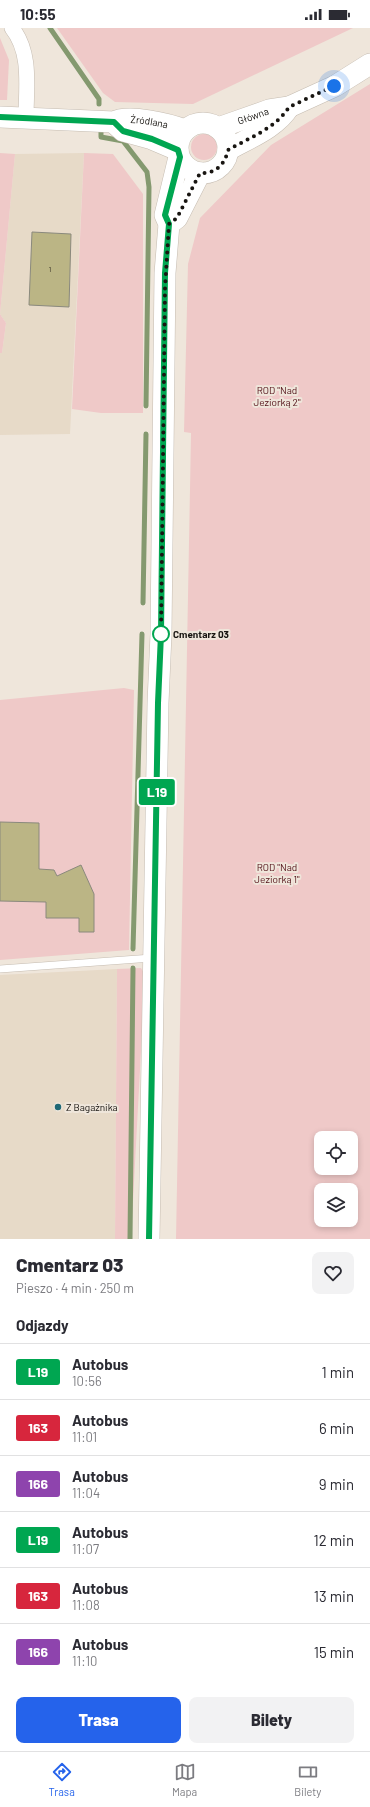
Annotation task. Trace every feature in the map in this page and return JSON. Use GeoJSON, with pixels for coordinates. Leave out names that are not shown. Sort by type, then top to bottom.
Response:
{"type":"FeatureCollection","features":[{"type":"Feature","properties":{"kind":"street"},"geometry":{"type":"LineString","coordinates":[[12,28],[20,38],[24,49],[26,63],[26,118]]}},
{"type":"Feature","properties":{"kind":"street","name":"Główna"},"geometry":{"type":"LineString","coordinates":[[218,128],[269,110],[289,107],[334,86],[370,64]]}},
{"type":"Feature","properties":{"kind":"street","name":"Główna"},"geometry":{"type":"LineString","coordinates":[[228,150],[275,123],[285,114],[289,107]]}},
{"type":"Feature","properties":{"kind":"street","name":"Źródlana"},"geometry":{"type":"LineString","coordinates":[[0,117],[114,122],[125,120],[154,122],[185,130]]}},
{"type":"Feature","properties":{"kind":"street","name":"Źródlana"},"geometry":{"type":"LineString","coordinates":[[114,122],[123,131],[152,139],[179,154]]}},
{"type":"Feature","properties":{"kind":"street"},"geometry":{"type":"LineString","coordinates":[[149,1239],[161,634],[165,281],[169,224],[165,212],[179,154],[180,138],[185,130],[197,123],[205,123],[218,128],[226,137],[228,150],[225,161],[212,172],[200,173],[186,166],[179,154]]}},
{"type":"Feature","properties":{"kind":"street"},"geometry":{"type":"LineString","coordinates":[[169,224],[177,218],[200,173]]}},
{"type":"Feature","properties":{"kind":"lane"},"geometry":{"type":"LineString","coordinates":[[0,969],[154,957]]}},
{"type":"Feature","properties":{"kind":"shaded area"},"geometry":{"type":"Polygon","coordinates":[[[84,153],[70,434],[0,435],[0,353],[2,353],[6,323],[0,314],[15,154],[84,153]]]}},
{"type":"Feature","properties":{"kind":"shaded area","name":"Z Bagażnika"},"geometry":{"type":"Polygon","coordinates":[[[117,969],[115,1239],[0,1239],[0,975],[117,969]]]}},
{"type":"Feature","properties":{"kind":"green space"},"geometry":{"type":"Polygon","coordinates":[[[57,28],[353,28],[193,104],[115,102],[103,93],[57,28]]]}},
{"type":"Feature","properties":{"kind":"green space"},"geometry":{"type":"Polygon","coordinates":[[[0,38],[9,60],[7,100],[0,100],[0,38]]]}},
{"type":"Feature","properties":{"kind":"green space"},"geometry":{"type":"Polygon","coordinates":[[[370,84],[370,1239],[176,1239],[191,433],[184,432],[188,264],[200,218],[271,145],[370,84]]]}},
{"type":"Feature","properties":{"kind":"green space"},"geometry":{"type":"Polygon","coordinates":[[[204,134],[213,138],[217,147],[213,156],[204,160],[195,156],[191,147],[195,138],[204,134]]]}},
{"type":"Feature","properties":{"kind":"green space"},"geometry":{"type":"Polygon","coordinates":[[[0,153],[15,154],[0,314],[0,153]]]}},
{"type":"Feature","properties":{"kind":"green space"},"geometry":{"type":"Polygon","coordinates":[[[84,153],[113,154],[143,194],[143,413],[101,413],[72,409],[84,153]]]}},
{"type":"Feature","properties":{"kind":"green space"},"geometry":{"type":"Polygon","coordinates":[[[0,314],[6,323],[2,353],[0,353],[0,314]]]}},
{"type":"Feature","properties":{"kind":"green space"},"geometry":{"type":"Polygon","coordinates":[[[124,688],[134,690],[129,950],[0,960],[0,700],[124,688]]]}},
{"type":"Feature","properties":{"kind":"green space"},"geometry":{"type":"Polygon","coordinates":[[[141,968],[145,975],[131,1239],[115,1239],[117,969],[141,968]]]}},
{"type":"Feature","properties":{"kind":"building"},"geometry":{"type":"Polygon","coordinates":[[[32,232],[71,234],[69,307],[29,305],[32,232]]]}},
{"type":"Feature","properties":{"kind":"building"},"geometry":{"type":"Polygon","coordinates":[[[0,822],[39,823],[39,869],[54,870],[57,876],[81,865],[94,894],[94,932],[79,932],[79,918],[46,918],[46,902],[0,901],[0,822]]]}},
{"type":"Feature","properties":{"kind":"waterway"},"geometry":{"type":"LineString","coordinates":[[50,28],[99,99],[99,104]]}},
{"type":"Feature","properties":{"kind":"waterway"},"geometry":{"type":"LineString","coordinates":[[101,132],[101,137],[123,141],[147,172],[149,187],[146,406]]}},
{"type":"Feature","properties":{"kind":"waterway"},"geometry":{"type":"LineString","coordinates":[[143,603],[146,434]]}},
{"type":"Feature","properties":{"kind":"waterway"},"geometry":{"type":"LineString","coordinates":[[133,949],[142,634]]}},
{"type":"Feature","properties":{"kind":"waterway"},"geometry":{"type":"LineString","coordinates":[[130,1239],[133,968]]}},
{"type":"Feature","properties":{"kind":"bus line","name":"L19"},"geometry":{"type":"LineString","coordinates":[[0,117],[114,122],[123,131],[152,139],[178,150],[180,157],[165,212],[166,219],[169,224],[165,273],[161,634],[158,703],[149,1239]]}},
{"type":"Feature","properties":{"kind":"place","name":"Cmentarz 03"},"geometry":{"type":"Point","coordinates":[161,634]}},
{"type":"Feature","properties":{"kind":"place","name":"Z Bagażnika"},"geometry":{"type":"Point","coordinates":[58,1107]}},
{"type":"Feature","properties":{"kind":"route"},"geometry":{"type":"LineString","coordinates":[[161,634],[165,273],[169,224],[177,218],[191,187],[200,173],[212,172],[219,167],[225,161],[228,150],[275,123],[285,114],[289,107],[334,86]]}},
{"type":"Feature","properties":{"kind":"park label","name":"ROD \"Nad Jeziorką 2\""},"geometry":{"type":"Point","coordinates":[277,396]}},
{"type":"Feature","properties":{"kind":"park label","name":"ROD \"Nad Jeziorką 1\""},"geometry":{"type":"Point","coordinates":[277,872]}}]}
